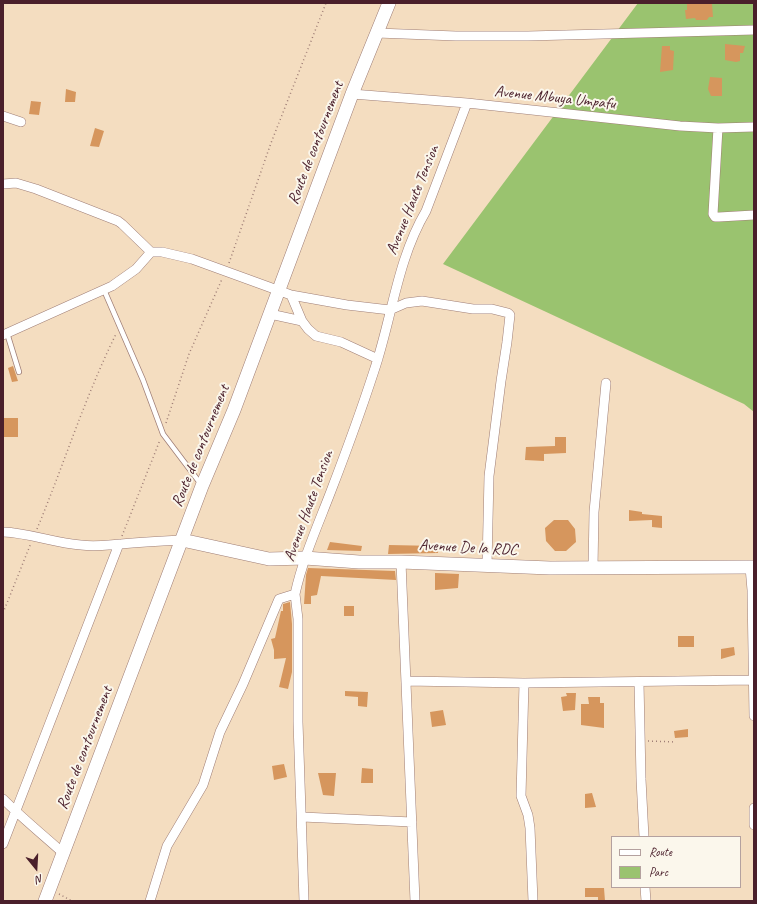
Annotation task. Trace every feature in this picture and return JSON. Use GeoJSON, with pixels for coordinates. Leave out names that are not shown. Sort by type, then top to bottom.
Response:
{"type":"FeatureCollection","features":[{"type":"Feature","properties":{"kind":"street","name":"Route de contournement"},"geometry":{"type":"LineString","coordinates":[[45,901],[202,486],[234,410],[270,314],[285,293],[352,94],[389,3]]}},
{"type":"Feature","properties":{"kind":"street"},"geometry":{"type":"LineString","coordinates":[[377,33],[456,36],[528,36],[754,30]]}},
{"type":"Feature","properties":{"kind":"street","name":"Avenue Mbuya Umpafu"},"geometry":{"type":"LineString","coordinates":[[352,94],[467,103],[680,126],[718,128],[754,127]]}},
{"type":"Feature","properties":{"kind":"street","name":"Avenue Haute Tension"},"geometry":{"type":"LineString","coordinates":[[295,594],[305,558],[378,358],[408,248],[416,227],[426,211],[467,103]]}},
{"type":"Feature","properties":{"kind":"street"},"geometry":{"type":"LineString","coordinates":[[3,116],[21,122]]}},
{"type":"Feature","properties":{"kind":"street"},"geometry":{"type":"LineString","coordinates":[[718,128],[713,214],[715,217],[754,215]]}},
{"type":"Feature","properties":{"kind":"street"},"geometry":{"type":"LineString","coordinates":[[3,184],[16,183],[36,189],[118,221],[151,252],[162,252],[192,259],[285,293],[347,305],[390,310],[406,303],[422,300],[473,309],[498,310],[508,313],[510,315],[507,342],[489,476],[487,566]]}},
{"type":"Feature","properties":{"kind":"street"},"geometry":{"type":"LineString","coordinates":[[5,334],[104,290],[136,269],[151,252]]}},
{"type":"Feature","properties":{"kind":"street"},"geometry":{"type":"LineString","coordinates":[[285,293],[302,321],[316,336],[342,342],[378,358]]}},
{"type":"Feature","properties":{"kind":"street"},"geometry":{"type":"LineString","coordinates":[[270,314],[302,321]]}},
{"type":"Feature","properties":{"kind":"street"},"geometry":{"type":"LineString","coordinates":[[592,568],[594,512],[606,383]]}},
{"type":"Feature","properties":{"kind":"street"},"geometry":{"type":"LineString","coordinates":[[3,532],[81,545],[103,546],[182,540]]}},
{"type":"Feature","properties":{"kind":"street","name":"Avenue De la RDC"},"geometry":{"type":"LineString","coordinates":[[182,540],[270,559],[305,558],[359,562],[592,568],[752,567]]}},
{"type":"Feature","properties":{"kind":"street"},"geometry":{"type":"LineString","coordinates":[[3,844],[119,544]]}},
{"type":"Feature","properties":{"kind":"street"},"geometry":{"type":"LineString","coordinates":[[401,562],[415,901]]}},
{"type":"Feature","properties":{"kind":"street"},"geometry":{"type":"LineString","coordinates":[[752,567],[754,716]]}},
{"type":"Feature","properties":{"kind":"street"},"geometry":{"type":"LineString","coordinates":[[150,901],[167,846],[203,785],[220,732],[243,684],[279,599],[295,594],[298,619],[299,776],[302,817],[304,901]]}},
{"type":"Feature","properties":{"kind":"street"},"geometry":{"type":"LineString","coordinates":[[406,681],[524,683],[753,680]]}},
{"type":"Feature","properties":{"kind":"street"},"geometry":{"type":"LineString","coordinates":[[639,682],[644,836]]}},
{"type":"Feature","properties":{"kind":"street"},"geometry":{"type":"LineString","coordinates":[[524,683],[521,796],[528,814],[530,828],[533,901]]}},
{"type":"Feature","properties":{"kind":"street"},"geometry":{"type":"LineString","coordinates":[[3,799],[64,853]]}},
{"type":"Feature","properties":{"kind":"street"},"geometry":{"type":"LineString","coordinates":[[754,808],[754,824]]}},
{"type":"Feature","properties":{"kind":"street"},"geometry":{"type":"LineString","coordinates":[[302,817],[412,822]]}},
{"type":"Feature","properties":{"kind":"street"},"geometry":{"type":"LineString","coordinates":[[645,888],[646,901]]}},
{"type":"Feature","properties":{"kind":"lane"},"geometry":{"type":"LineString","coordinates":[[104,290],[163,434],[202,486]]}},
{"type":"Feature","properties":{"kind":"lane"},"geometry":{"type":"LineString","coordinates":[[5,334],[19,372]]}},
{"type":"Feature","properties":{"kind":"path"},"geometry":{"type":"LineString","coordinates":[[119,544],[163,434],[189,354],[226,272],[271,143],[326,3]]}},
{"type":"Feature","properties":{"kind":"path"},"geometry":{"type":"LineString","coordinates":[[3,613],[94,384],[119,327]]}},
{"type":"Feature","properties":{"kind":"path"},"geometry":{"type":"LineString","coordinates":[[640,742],[676,742]]}},
{"type":"Feature","properties":{"kind":"path"},"geometry":{"type":"LineString","coordinates":[[54,880],[57,892],[72,901]]}},
{"type":"Feature","properties":{"kind":"green space"},"geometry":{"type":"Polygon","coordinates":[[[638,3],[754,3],[754,412],[744,404],[443,264],[638,3]]]}},
{"type":"Feature","properties":{"kind":"building"},"geometry":{"type":"Polygon","coordinates":[[[687,3],[712,4],[713,17],[709,17],[707,20],[696,20],[695,18],[686,19],[685,10],[687,10],[687,3]]]}},
{"type":"Feature","properties":{"kind":"building"},"geometry":{"type":"Polygon","coordinates":[[[725,44],[745,46],[743,53],[740,53],[740,61],[736,62],[725,60],[725,44]]]}},
{"type":"Feature","properties":{"kind":"building"},"geometry":{"type":"Polygon","coordinates":[[[662,46],[670,46],[670,50],[674,51],[673,70],[660,72],[662,46]]]}},
{"type":"Feature","properties":{"kind":"building"},"geometry":{"type":"Polygon","coordinates":[[[710,77],[722,78],[722,96],[711,96],[708,89],[710,77]]]}},
{"type":"Feature","properties":{"kind":"building"},"geometry":{"type":"Polygon","coordinates":[[[66,89],[76,92],[75,102],[65,102],[66,89]]]}},
{"type":"Feature","properties":{"kind":"building"},"geometry":{"type":"Polygon","coordinates":[[[31,101],[41,102],[39,115],[29,114],[31,101]]]}},
{"type":"Feature","properties":{"kind":"building"},"geometry":{"type":"Polygon","coordinates":[[[95,128],[104,131],[99,147],[90,146],[95,128]]]}},
{"type":"Feature","properties":{"kind":"building"},"geometry":{"type":"Polygon","coordinates":[[[13,366],[18,381],[12,382],[8,368],[13,366]]]}},
{"type":"Feature","properties":{"kind":"building"},"geometry":{"type":"Polygon","coordinates":[[[4,418],[18,418],[18,437],[3,437],[4,418]]]}},
{"type":"Feature","properties":{"kind":"building"},"geometry":{"type":"Polygon","coordinates":[[[555,437],[566,437],[566,453],[544,454],[544,461],[525,460],[526,447],[555,446],[555,437]]]}},
{"type":"Feature","properties":{"kind":"building"},"geometry":{"type":"Polygon","coordinates":[[[629,510],[642,512],[642,514],[662,516],[662,528],[652,527],[652,520],[629,521],[629,510]]]}},
{"type":"Feature","properties":{"kind":"building"},"geometry":{"type":"Polygon","coordinates":[[[554,520],[568,520],[575,529],[576,542],[566,551],[555,551],[546,541],[545,528],[554,520]]]}},
{"type":"Feature","properties":{"kind":"building"},"geometry":{"type":"Polygon","coordinates":[[[330,542],[362,546],[361,551],[327,550],[330,542]]]}},
{"type":"Feature","properties":{"kind":"building"},"geometry":{"type":"Polygon","coordinates":[[[389,545],[438,546],[438,553],[388,554],[389,545]]]}},
{"type":"Feature","properties":{"kind":"building"},"geometry":{"type":"Polygon","coordinates":[[[308,568],[395,571],[396,580],[321,576],[317,595],[311,596],[311,604],[304,604],[306,575],[308,568]]]}},
{"type":"Feature","properties":{"kind":"building"},"geometry":{"type":"Polygon","coordinates":[[[435,573],[459,574],[458,588],[435,590],[435,573]]]}},
{"type":"Feature","properties":{"kind":"building"},"geometry":{"type":"Polygon","coordinates":[[[290,602],[292,624],[292,672],[288,689],[279,687],[286,658],[274,659],[274,650],[271,639],[275,638],[281,611],[283,611],[283,604],[290,602]]]}},
{"type":"Feature","properties":{"kind":"building"},"geometry":{"type":"Polygon","coordinates":[[[344,606],[354,606],[354,616],[344,616],[344,606]]]}},
{"type":"Feature","properties":{"kind":"building"},"geometry":{"type":"Polygon","coordinates":[[[678,636],[694,636],[694,647],[678,647],[678,636]]]}},
{"type":"Feature","properties":{"kind":"building"},"geometry":{"type":"Polygon","coordinates":[[[734,647],[735,655],[721,659],[721,649],[734,647]]]}},
{"type":"Feature","properties":{"kind":"building"},"geometry":{"type":"Polygon","coordinates":[[[345,691],[368,692],[367,707],[358,706],[358,697],[345,696],[345,691]]]}},
{"type":"Feature","properties":{"kind":"building"},"geometry":{"type":"Polygon","coordinates":[[[566,693],[576,693],[575,710],[563,711],[561,697],[567,696],[566,693]]]}},
{"type":"Feature","properties":{"kind":"building"},"geometry":{"type":"Polygon","coordinates":[[[588,697],[600,697],[600,703],[604,703],[604,728],[581,725],[581,704],[589,704],[588,697]]]}},
{"type":"Feature","properties":{"kind":"building"},"geometry":{"type":"Polygon","coordinates":[[[443,710],[446,725],[432,727],[430,712],[443,710]]]}},
{"type":"Feature","properties":{"kind":"building"},"geometry":{"type":"Polygon","coordinates":[[[688,729],[688,737],[675,738],[674,731],[688,729]]]}},
{"type":"Feature","properties":{"kind":"building"},"geometry":{"type":"Polygon","coordinates":[[[284,764],[287,777],[274,780],[272,766],[284,764]]]}},
{"type":"Feature","properties":{"kind":"building"},"geometry":{"type":"Polygon","coordinates":[[[362,768],[373,769],[373,783],[361,783],[362,768]]]}},
{"type":"Feature","properties":{"kind":"building"},"geometry":{"type":"Polygon","coordinates":[[[318,773],[336,773],[334,796],[323,795],[318,773]]]}},
{"type":"Feature","properties":{"kind":"building"},"geometry":{"type":"Polygon","coordinates":[[[592,793],[596,807],[585,808],[585,794],[592,793]]]}},
{"type":"Feature","properties":{"kind":"building"},"geometry":{"type":"Polygon","coordinates":[[[585,888],[604,888],[605,901],[598,901],[598,897],[585,897],[585,888]]]}}]}
